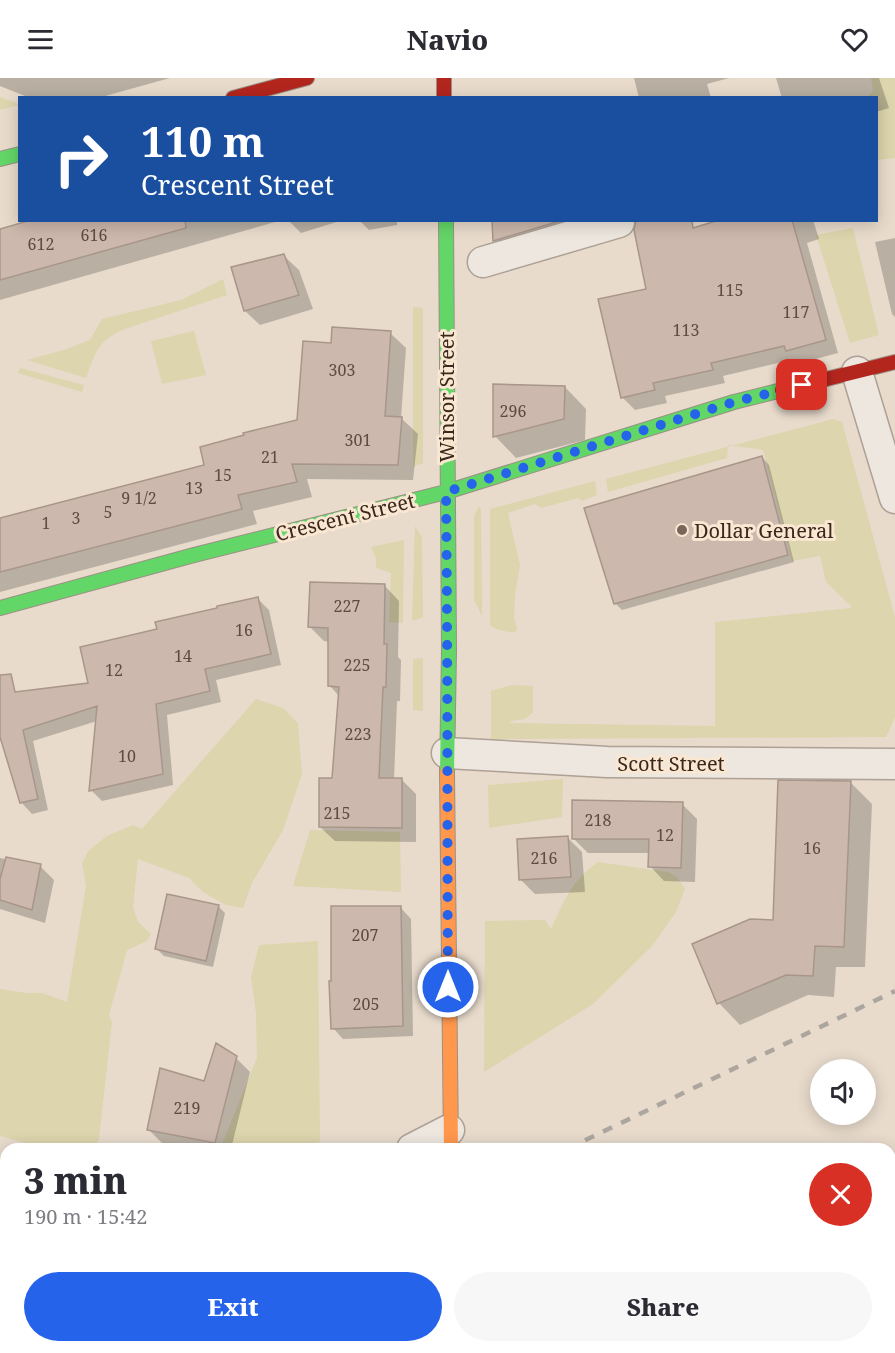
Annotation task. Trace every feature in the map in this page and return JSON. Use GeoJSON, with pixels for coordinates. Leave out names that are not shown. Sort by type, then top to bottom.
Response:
{"type":"FeatureCollection","features":[{"type":"Feature","properties":{"kind":"street"},"geometry":{"type":"LineString","coordinates":[[240,96],[307,78]]}},
{"type":"Feature","properties":{"kind":"street"},"geometry":{"type":"LineString","coordinates":[[444,78],[444,96]]}},
{"type":"Feature","properties":{"kind":"street"},"geometry":{"type":"LineString","coordinates":[[0,159],[18,154]]}},
{"type":"Feature","properties":{"kind":"street","name":"Winsor Street"},"geometry":{"type":"LineString","coordinates":[[446,222],[450,1140]]}},
{"type":"Feature","properties":{"kind":"street"},"geometry":{"type":"LineString","coordinates":[[483,262],[619,222]]}},
{"type":"Feature","properties":{"kind":"street","name":"Crescent Street"},"geometry":{"type":"LineString","coordinates":[[0,608],[194,555],[446,492],[734,402],[895,362]]}},
{"type":"Feature","properties":{"kind":"street"},"geometry":{"type":"LineString","coordinates":[[857,372],[895,498]]}},
{"type":"Feature","properties":{"kind":"street","name":"Scott Street"},"geometry":{"type":"LineString","coordinates":[[447,753],[607,762],[895,764]]}},
{"type":"Feature","properties":{"kind":"shaded area"},"geometry":{"type":"Polygon","coordinates":[[[871,78],[895,78],[895,158],[878,160],[878,96],[868,96],[873,91],[871,78]]]}},
{"type":"Feature","properties":{"kind":"shaded area"},"geometry":{"type":"Polygon","coordinates":[[[0,97],[18,104],[18,105],[0,110],[0,97]]]}},
{"type":"Feature","properties":{"kind":"shaded area"},"geometry":{"type":"Polygon","coordinates":[[[853,228],[879,335],[850,343],[816,235],[853,228]]]}},
{"type":"Feature","properties":{"kind":"shaded area"},"geometry":{"type":"Polygon","coordinates":[[[223,279],[227,295],[122,330],[107,339],[98,349],[86,378],[27,360],[90,340],[102,319],[181,300],[223,279]]]}},
{"type":"Feature","properties":{"kind":"shaded area"},"geometry":{"type":"Polygon","coordinates":[[[413,307],[423,308],[423,463],[413,467],[413,307]]]}},
{"type":"Feature","properties":{"kind":"shaded area"},"geometry":{"type":"Polygon","coordinates":[[[194,331],[206,375],[162,384],[151,341],[194,331]]]}},
{"type":"Feature","properties":{"kind":"shaded area"},"geometry":{"type":"Polygon","coordinates":[[[20,368],[84,385],[82,392],[18,373],[20,368]]]}},
{"type":"Feature","properties":{"kind":"shaded area"},"geometry":{"type":"Polygon","coordinates":[[[833,419],[842,422],[895,617],[895,717],[886,737],[491,739],[491,691],[512,685],[533,686],[533,712],[525,719],[510,723],[715,726],[715,622],[851,608],[826,582],[820,556],[792,561],[763,450],[732,446],[833,419]]]}},
{"type":"Feature","properties":{"kind":"shaded area"},"geometry":{"type":"Polygon","coordinates":[[[728,447],[727,458],[608,492],[606,479],[728,447]]]}},
{"type":"Feature","properties":{"kind":"shaded area"},"geometry":{"type":"Polygon","coordinates":[[[595,481],[597,495],[582,501],[578,498],[541,508],[535,504],[508,513],[520,565],[515,594],[514,617],[517,630],[515,632],[499,630],[490,625],[490,509],[595,481]]]}},
{"type":"Feature","properties":{"kind":"shaded area"},"geometry":{"type":"Polygon","coordinates":[[[479,506],[481,510],[482,616],[474,600],[474,516],[479,506]]]}},
{"type":"Feature","properties":{"kind":"shaded area"},"geometry":{"type":"Polygon","coordinates":[[[415,526],[422,537],[423,617],[412,621],[415,526]]]}},
{"type":"Feature","properties":{"kind":"shaded area"},"geometry":{"type":"Polygon","coordinates":[[[404,540],[403,623],[389,622],[391,573],[376,568],[376,558],[371,547],[404,540]]]}},
{"type":"Feature","properties":{"kind":"shaded area"},"geometry":{"type":"Polygon","coordinates":[[[423,658],[423,711],[413,710],[413,659],[423,658]]]}},
{"type":"Feature","properties":{"kind":"shaded area"},"geometry":{"type":"Polygon","coordinates":[[[256,699],[283,708],[298,723],[302,774],[283,830],[252,883],[243,908],[226,905],[203,892],[189,878],[138,859],[133,907],[138,922],[151,934],[147,941],[127,950],[109,1015],[112,1022],[97,1143],[25,1143],[0,1136],[0,989],[42,993],[67,1002],[86,886],[82,863],[89,850],[107,836],[133,825],[142,829],[256,699]]]}},
{"type":"Feature","properties":{"kind":"shaded area"},"geometry":{"type":"Polygon","coordinates":[[[563,779],[562,817],[489,828],[488,785],[563,779]]]}},
{"type":"Feature","properties":{"kind":"shaded area"},"geometry":{"type":"Polygon","coordinates":[[[310,830],[400,832],[401,892],[293,886],[310,830]]]}},
{"type":"Feature","properties":{"kind":"shaded area"},"geometry":{"type":"Polygon","coordinates":[[[598,862],[668,872],[677,877],[685,889],[676,912],[652,946],[593,1004],[484,1072],[485,921],[545,920],[551,929],[575,884],[598,862]]]}},
{"type":"Feature","properties":{"kind":"shaded area"},"geometry":{"type":"Polygon","coordinates":[[[318,941],[320,1142],[222,1143],[257,1058],[256,1013],[251,977],[259,945],[318,941]]]}},
{"type":"Feature","properties":{"kind":"building"},"geometry":{"type":"Polygon","coordinates":[[[24,222],[185,222],[186,228],[0,280],[0,229],[24,222]]]}},
{"type":"Feature","properties":{"kind":"building"},"geometry":{"type":"Polygon","coordinates":[[[492,222],[556,222],[493,241],[492,222]]]}},
{"type":"Feature","properties":{"kind":"building"},"geometry":{"type":"Polygon","coordinates":[[[636,222],[692,222],[693,228],[712,222],[793,222],[826,340],[786,351],[784,346],[711,363],[713,370],[653,383],[655,390],[621,398],[598,299],[646,289],[634,230],[636,222]]]}},
{"type":"Feature","properties":{"kind":"building"},"geometry":{"type":"Polygon","coordinates":[[[284,254],[299,295],[244,311],[231,267],[284,254]]]}},
{"type":"Feature","properties":{"kind":"building"},"geometry":{"type":"Polygon","coordinates":[[[332,327],[391,331],[385,416],[402,417],[398,465],[292,464],[297,482],[238,495],[242,509],[0,572],[0,518],[204,465],[200,447],[244,435],[243,433],[297,420],[303,341],[331,343],[332,327]]]}},
{"type":"Feature","properties":{"kind":"building"},"geometry":{"type":"Polygon","coordinates":[[[493,384],[565,386],[564,419],[493,437],[493,384]]]}},
{"type":"Feature","properties":{"kind":"building"},"geometry":{"type":"Polygon","coordinates":[[[762,456],[788,555],[614,604],[584,508],[762,456]]]}},
{"type":"Feature","properties":{"kind":"building"},"geometry":{"type":"Polygon","coordinates":[[[310,582],[385,584],[386,687],[383,687],[379,778],[402,778],[402,828],[319,827],[319,778],[332,778],[339,687],[328,686],[328,628],[308,627],[310,582]]]}},
{"type":"Feature","properties":{"kind":"building"},"geometry":{"type":"Polygon","coordinates":[[[258,597],[271,654],[205,669],[210,691],[156,704],[163,774],[89,791],[97,706],[23,730],[38,799],[20,803],[0,737],[0,675],[11,674],[15,692],[88,683],[80,647],[157,629],[155,622],[258,597]]]}},
{"type":"Feature","properties":{"kind":"building"},"geometry":{"type":"Polygon","coordinates":[[[778,780],[851,781],[844,947],[815,946],[813,976],[786,975],[717,1004],[692,944],[750,919],[773,920],[778,780]]]}},
{"type":"Feature","properties":{"kind":"building"},"geometry":{"type":"Polygon","coordinates":[[[572,800],[683,802],[681,868],[648,867],[649,839],[572,839],[572,800]]]}},
{"type":"Feature","properties":{"kind":"building"},"geometry":{"type":"Polygon","coordinates":[[[568,836],[571,877],[519,880],[517,839],[568,836]]]}},
{"type":"Feature","properties":{"kind":"building"},"geometry":{"type":"Polygon","coordinates":[[[6,857],[41,864],[32,910],[0,900],[0,879],[6,857]]]}},
{"type":"Feature","properties":{"kind":"building"},"geometry":{"type":"Polygon","coordinates":[[[167,894],[219,905],[206,961],[155,949],[167,894]]]}},
{"type":"Feature","properties":{"kind":"building"},"geometry":{"type":"Polygon","coordinates":[[[331,906],[401,906],[403,1026],[331,1029],[329,981],[331,981],[331,906]]]}},
{"type":"Feature","properties":{"kind":"building"},"geometry":{"type":"Polygon","coordinates":[[[216,1043],[237,1056],[215,1143],[147,1130],[160,1068],[204,1081],[216,1043]]]}},
{"type":"Feature","properties":{"kind":"railway"},"geometry":{"type":"LineString","coordinates":[[579,1143],[895,991]]}},
{"type":"Feature","properties":{"kind":"traffic: fast"},"geometry":{"type":"LineString","coordinates":[[0,159],[18,154]]}},
{"type":"Feature","properties":{"kind":"traffic: fast"},"geometry":{"type":"LineString","coordinates":[[446,222],[449,650],[447,773]]}},
{"type":"Feature","properties":{"kind":"traffic: fast"},"geometry":{"type":"LineString","coordinates":[[0,608],[194,555],[446,492],[734,402],[782,390]]}},
{"type":"Feature","properties":{"kind":"traffic: slow"},"geometry":{"type":"LineString","coordinates":[[447,773],[451,1143]]}},
{"type":"Feature","properties":{"kind":"traffic: jam"},"geometry":{"type":"LineString","coordinates":[[240,96],[307,78]]}},
{"type":"Feature","properties":{"kind":"traffic: jam"},"geometry":{"type":"LineString","coordinates":[[444,78],[444,96]]}},
{"type":"Feature","properties":{"kind":"traffic: jam"},"geometry":{"type":"LineString","coordinates":[[782,390],[895,362]]}},
{"type":"Feature","properties":{"kind":"place","name":"Dollar General"},"geometry":{"type":"Point","coordinates":[682,530]}},
{"type":"Feature","properties":{"kind":"route"},"geometry":{"type":"LineString","coordinates":[[448,987],[449,650],[446,492],[734,402],[802,385]]}}]}
